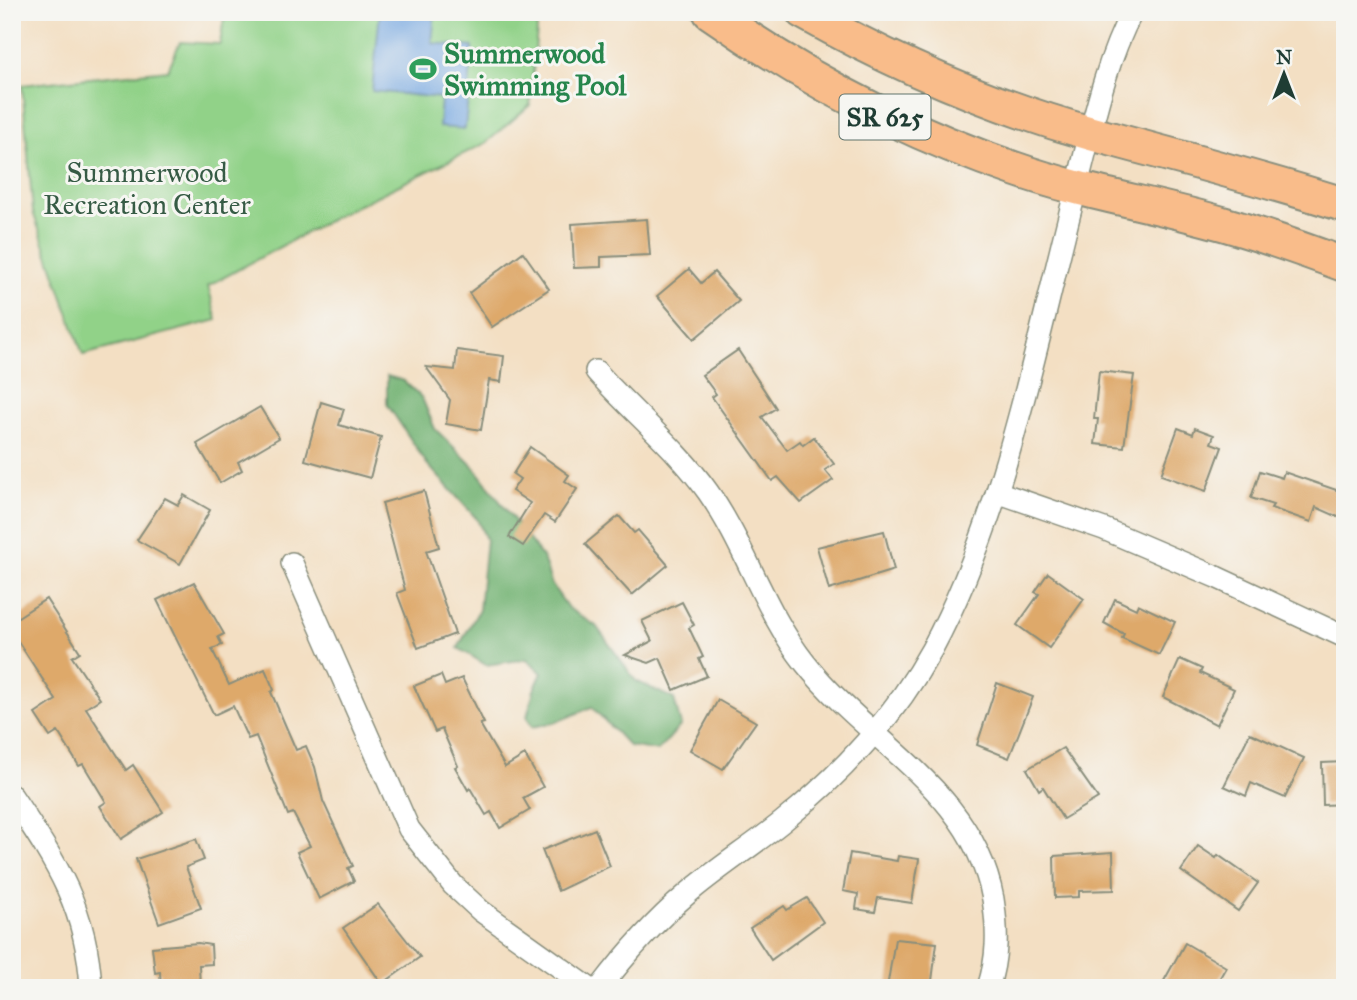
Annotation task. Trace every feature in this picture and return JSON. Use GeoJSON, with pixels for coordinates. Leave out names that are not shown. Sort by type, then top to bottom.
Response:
{"type":"FeatureCollection","features":[{"type":"Feature","properties":{"kind":"main road","name":"SR 625"},"geometry":{"type":"LineString","coordinates":[[710,12],[762,48],[881,115],[971,153],[1077,189],[1223,224],[1345,265]]}},
{"type":"Feature","properties":{"kind":"main road","name":"SR 625"},"geometry":{"type":"LineString","coordinates":[[803,12],[928,76],[1091,134],[1245,173],[1345,205]]}},
{"type":"Feature","properties":{"kind":"street"},"geometry":{"type":"LineString","coordinates":[[600,988],[658,920],[686,894],[783,821],[848,763],[932,650],[960,592],[997,492],[1091,134],[1112,61],[1132,12]]}},
{"type":"Feature","properties":{"kind":"street"},"geometry":{"type":"LineString","coordinates":[[596,371],[707,491],[789,639],[806,664],[873,732],[912,764],[944,799],[975,847],[989,881],[998,930],[996,959],[988,988]]}},
{"type":"Feature","properties":{"kind":"street"},"geometry":{"type":"LineString","coordinates":[[997,492],[1104,529],[1345,637]]}},
{"type":"Feature","properties":{"kind":"street"},"geometry":{"type":"LineString","coordinates":[[292,563],[409,829],[453,885],[481,911],[589,988]]}},
{"type":"Feature","properties":{"kind":"street"},"geometry":{"type":"LineString","coordinates":[[12,796],[67,883],[83,934],[91,988]]}},
{"type":"Feature","properties":{"kind":"green space","name":"Summerwood Recreation Center"},"geometry":{"type":"Polygon","coordinates":[[[225,12],[535,12],[537,29],[530,105],[486,143],[348,210],[208,286],[217,320],[83,355],[33,212],[22,85],[168,70],[180,42],[220,44],[225,12]]]}},
{"type":"Feature","properties":{"kind":"green space"},"geometry":{"type":"Polygon","coordinates":[[[387,376],[404,381],[422,398],[435,429],[473,466],[543,558],[552,585],[568,608],[596,626],[636,681],[674,699],[681,725],[658,751],[629,746],[592,707],[556,722],[532,727],[527,717],[542,673],[527,659],[486,665],[458,648],[479,610],[486,539],[477,519],[427,464],[387,404],[387,376]]]}},
{"type":"Feature","properties":{"kind":"water","name":"Summerwood Swimming Pool"},"geometry":{"type":"Polygon","coordinates":[[[380,12],[435,12],[432,43],[473,47],[465,129],[439,127],[441,98],[372,91],[380,12]]]}},
{"type":"Feature","properties":{"kind":"building"},"geometry":{"type":"Polygon","coordinates":[[[647,219],[650,255],[601,257],[601,267],[574,268],[572,224],[647,219]]]}},
{"type":"Feature","properties":{"kind":"building"},"geometry":{"type":"Polygon","coordinates":[[[523,252],[549,289],[492,327],[469,293],[523,252]]]}},
{"type":"Feature","properties":{"kind":"building"},"geometry":{"type":"Polygon","coordinates":[[[689,269],[701,283],[714,272],[739,301],[694,339],[657,296],[689,269]]]}},
{"type":"Feature","properties":{"kind":"building"},"geometry":{"type":"Polygon","coordinates":[[[457,350],[504,356],[501,382],[489,380],[481,430],[446,424],[450,400],[426,367],[455,370],[457,350]]]}},
{"type":"Feature","properties":{"kind":"building"},"geometry":{"type":"Polygon","coordinates":[[[738,350],[776,408],[762,417],[787,450],[800,441],[803,445],[814,437],[834,464],[825,470],[833,480],[801,503],[778,477],[772,481],[712,397],[716,394],[702,375],[738,350]]]}},
{"type":"Feature","properties":{"kind":"building"},"geometry":{"type":"Polygon","coordinates":[[[1099,371],[1134,375],[1124,447],[1095,444],[1098,419],[1094,419],[1099,371]]]}},
{"type":"Feature","properties":{"kind":"building"},"geometry":{"type":"Polygon","coordinates":[[[321,402],[344,409],[339,425],[381,437],[370,478],[305,460],[321,402]]]}},
{"type":"Feature","properties":{"kind":"building"},"geometry":{"type":"Polygon","coordinates":[[[260,407],[279,438],[238,462],[242,470],[220,483],[197,444],[260,407]]]}},
{"type":"Feature","properties":{"kind":"building"},"geometry":{"type":"Polygon","coordinates":[[[1178,428],[1193,434],[1195,428],[1214,435],[1211,443],[1222,447],[1206,491],[1161,475],[1178,428]]]}},
{"type":"Feature","properties":{"kind":"building"},"geometry":{"type":"Polygon","coordinates":[[[530,447],[569,475],[565,481],[577,489],[555,522],[544,515],[523,546],[509,537],[530,503],[512,491],[520,479],[513,474],[530,447]]]}},
{"type":"Feature","properties":{"kind":"building"},"geometry":{"type":"Polygon","coordinates":[[[1260,471],[1282,478],[1284,472],[1345,493],[1345,520],[1316,507],[1311,522],[1251,498],[1260,471]]]}},
{"type":"Feature","properties":{"kind":"building"},"geometry":{"type":"Polygon","coordinates":[[[424,491],[439,547],[426,551],[455,634],[418,648],[397,593],[405,590],[382,503],[424,491]]]}},
{"type":"Feature","properties":{"kind":"building"},"geometry":{"type":"Polygon","coordinates":[[[184,495],[210,510],[180,564],[137,540],[165,498],[178,505],[184,495]]]}},
{"type":"Feature","properties":{"kind":"building"},"geometry":{"type":"Polygon","coordinates":[[[619,516],[634,533],[638,530],[668,565],[632,595],[585,544],[619,516]]]}},
{"type":"Feature","properties":{"kind":"building"},"geometry":{"type":"Polygon","coordinates":[[[884,531],[894,570],[829,590],[817,547],[884,531]]]}},
{"type":"Feature","properties":{"kind":"building"},"geometry":{"type":"Polygon","coordinates":[[[1048,573],[1084,599],[1049,648],[1017,625],[1039,594],[1035,592],[1048,573]]]}},
{"type":"Feature","properties":{"kind":"building"},"geometry":{"type":"Polygon","coordinates":[[[194,582],[224,634],[218,637],[222,645],[212,649],[229,685],[265,669],[274,690],[271,692],[296,750],[306,746],[315,767],[323,801],[353,866],[348,868],[354,881],[319,899],[297,852],[310,846],[293,813],[288,815],[256,736],[248,739],[233,706],[214,715],[157,600],[194,582]]]}},
{"type":"Feature","properties":{"kind":"building"},"geometry":{"type":"Polygon","coordinates":[[[46,599],[80,652],[72,657],[100,699],[86,708],[126,770],[133,765],[163,812],[121,839],[100,806],[106,802],[83,764],[79,766],[58,732],[50,737],[35,714],[56,700],[12,632],[12,621],[46,599]]]}},
{"type":"Feature","properties":{"kind":"building"},"geometry":{"type":"Polygon","coordinates":[[[1115,599],[1136,609],[1138,604],[1175,622],[1159,655],[1122,638],[1124,634],[1104,623],[1115,599]]]}},
{"type":"Feature","properties":{"kind":"building"},"geometry":{"type":"Polygon","coordinates":[[[682,602],[694,625],[689,628],[703,657],[699,659],[707,676],[674,690],[660,658],[649,663],[625,655],[652,641],[642,621],[682,602]]]}},
{"type":"Feature","properties":{"kind":"building"},"geometry":{"type":"Polygon","coordinates":[[[1180,659],[1202,669],[1200,673],[1234,689],[1217,725],[1163,697],[1180,659]]]}},
{"type":"Feature","properties":{"kind":"building"},"geometry":{"type":"Polygon","coordinates":[[[441,675],[445,685],[462,678],[484,723],[480,724],[505,767],[525,755],[543,787],[523,798],[530,810],[500,828],[491,812],[486,815],[470,788],[468,790],[455,767],[458,766],[442,729],[435,732],[414,686],[441,675]]]}},
{"type":"Feature","properties":{"kind":"building"},"geometry":{"type":"Polygon","coordinates":[[[997,683],[1033,697],[1009,758],[977,745],[997,683]]]}},
{"type":"Feature","properties":{"kind":"building"},"geometry":{"type":"Polygon","coordinates":[[[718,700],[756,722],[723,769],[690,750],[718,700]]]}},
{"type":"Feature","properties":{"kind":"building"},"geometry":{"type":"Polygon","coordinates":[[[1250,733],[1304,758],[1285,798],[1251,783],[1246,796],[1224,786],[1250,733]]]}},
{"type":"Feature","properties":{"kind":"building"},"geometry":{"type":"Polygon","coordinates":[[[1063,748],[1098,798],[1063,819],[1043,787],[1039,790],[1027,769],[1063,748]]]}},
{"type":"Feature","properties":{"kind":"building"},"geometry":{"type":"Polygon","coordinates":[[[1345,762],[1345,804],[1323,805],[1322,763],[1345,762]]]}},
{"type":"Feature","properties":{"kind":"building"},"geometry":{"type":"Polygon","coordinates":[[[595,829],[610,866],[558,891],[542,850],[595,829]]]}},
{"type":"Feature","properties":{"kind":"building"},"geometry":{"type":"Polygon","coordinates":[[[196,839],[204,860],[186,867],[201,908],[159,923],[136,859],[196,839]]]}},
{"type":"Feature","properties":{"kind":"building"},"geometry":{"type":"Polygon","coordinates":[[[1198,846],[1216,858],[1218,855],[1258,883],[1238,911],[1181,871],[1198,846]]]}},
{"type":"Feature","properties":{"kind":"building"},"geometry":{"type":"Polygon","coordinates":[[[1113,852],[1114,890],[1079,891],[1079,897],[1055,898],[1054,856],[1113,852]]]}},
{"type":"Feature","properties":{"kind":"building"},"geometry":{"type":"Polygon","coordinates":[[[850,853],[897,861],[898,856],[919,859],[912,903],[878,898],[875,912],[856,909],[858,894],[843,891],[850,853]]]}},
{"type":"Feature","properties":{"kind":"building"},"geometry":{"type":"Polygon","coordinates":[[[807,898],[823,922],[771,960],[750,928],[784,906],[787,910],[807,898]]]}},
{"type":"Feature","properties":{"kind":"building"},"geometry":{"type":"Polygon","coordinates":[[[378,904],[420,957],[382,984],[343,928],[378,904]]]}},
{"type":"Feature","properties":{"kind":"building"},"geometry":{"type":"Polygon","coordinates":[[[895,939],[937,943],[931,988],[887,988],[895,939]]]}},
{"type":"Feature","properties":{"kind":"building"},"geometry":{"type":"Polygon","coordinates":[[[198,943],[211,945],[212,964],[199,965],[200,988],[161,988],[160,972],[155,973],[152,947],[198,943]]]}},
{"type":"Feature","properties":{"kind":"building"},"geometry":{"type":"Polygon","coordinates":[[[1185,943],[1226,967],[1214,988],[1160,988],[1185,943]]]}},
{"type":"Feature","properties":{"kind":"place","name":"Summerwood Swimming Pool"},"geometry":{"type":"Point","coordinates":[423,69]}}]}
